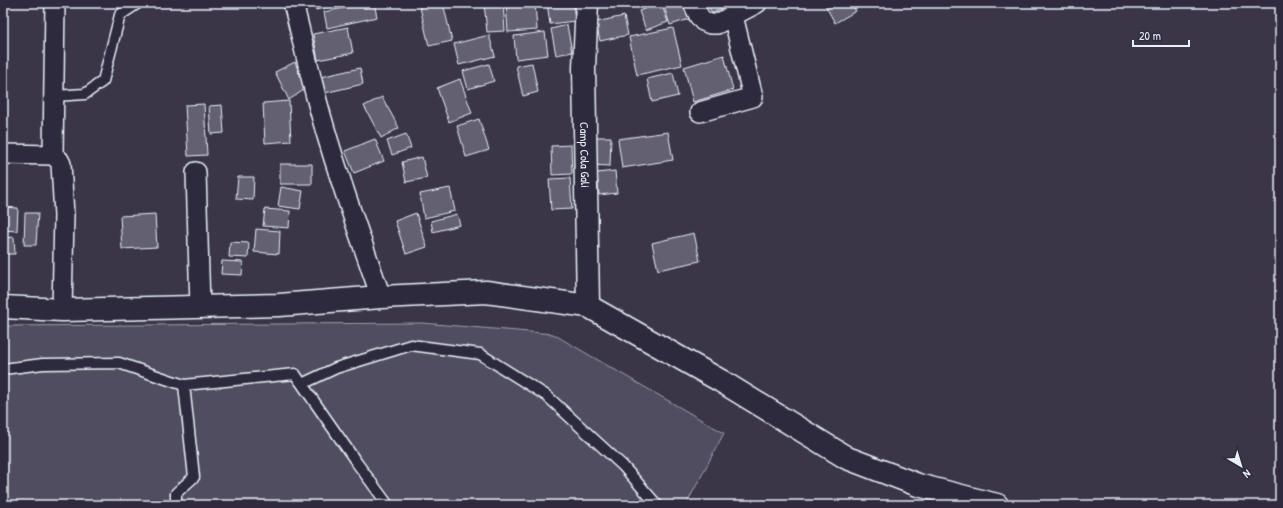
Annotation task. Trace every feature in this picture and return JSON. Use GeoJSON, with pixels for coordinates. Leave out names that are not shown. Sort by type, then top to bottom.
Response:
{"type":"FeatureCollection","features":[{"type":"Feature","properties":{"kind":"street"},"geometry":{"type":"LineString","coordinates":[[53,155],[55,3]]}},
{"type":"Feature","properties":{"kind":"street"},"geometry":{"type":"LineString","coordinates":[[293,3],[322,117],[346,196],[381,297]]}},
{"type":"Feature","properties":{"kind":"street","name":"Camp Cola Gali"},"geometry":{"type":"LineString","coordinates":[[587,3],[584,68],[588,306]]}},
{"type":"Feature","properties":{"kind":"street"},"geometry":{"type":"LineString","coordinates":[[693,3],[699,16],[710,24],[717,24],[757,3]]}},
{"type":"Feature","properties":{"kind":"street"},"geometry":{"type":"LineString","coordinates":[[700,112],[753,97],[733,16]]}},
{"type":"Feature","properties":{"kind":"street"},"geometry":{"type":"LineString","coordinates":[[3,154],[53,155],[61,164],[64,215],[62,310]]}},
{"type":"Feature","properties":{"kind":"street"},"geometry":{"type":"LineString","coordinates":[[196,172],[200,307]]}},
{"type":"Feature","properties":{"kind":"street"},"geometry":{"type":"LineString","coordinates":[[3,307],[62,310],[279,305],[381,297],[486,292],[588,306],[721,380],[847,458],[918,485],[997,505]]}},
{"type":"Feature","properties":{"kind":"lane"},"geometry":{"type":"LineString","coordinates":[[54,96],[85,94],[104,81],[120,14],[138,3]]}},
{"type":"Feature","properties":{"kind":"lane"},"geometry":{"type":"LineString","coordinates":[[302,384],[336,368],[412,345],[480,354],[547,396],[623,466],[657,505]]}},
{"type":"Feature","properties":{"kind":"lane"},"geometry":{"type":"LineString","coordinates":[[3,369],[43,364],[119,363],[184,385],[295,374],[388,505]]}},
{"type":"Feature","properties":{"kind":"lane"},"geometry":{"type":"LineString","coordinates":[[176,505],[176,493],[194,477],[184,385]]}},
{"type":"Feature","properties":{"kind":"shaded area"},"geometry":{"type":"Polygon","coordinates":[[[422,323],[553,334],[724,433],[686,505],[3,505],[3,326],[422,323]]]}},
{"type":"Feature","properties":{"kind":"building"},"geometry":{"type":"Polygon","coordinates":[[[314,3],[342,3],[316,10],[314,3]]]}},
{"type":"Feature","properties":{"kind":"building"},"geometry":{"type":"Polygon","coordinates":[[[374,3],[377,17],[327,28],[324,12],[374,3]]]}},
{"type":"Feature","properties":{"kind":"building"},"geometry":{"type":"Polygon","coordinates":[[[393,3],[409,3],[394,6],[393,3]]]}},
{"type":"Feature","properties":{"kind":"building"},"geometry":{"type":"Polygon","coordinates":[[[419,3],[443,3],[452,41],[429,46],[419,3]]]}},
{"type":"Feature","properties":{"kind":"building"},"geometry":{"type":"Polygon","coordinates":[[[484,3],[503,3],[505,31],[487,32],[484,3]]]}},
{"type":"Feature","properties":{"kind":"building"},"geometry":{"type":"Polygon","coordinates":[[[506,3],[535,3],[537,30],[508,32],[506,3]]]}},
{"type":"Feature","properties":{"kind":"building"},"geometry":{"type":"Polygon","coordinates":[[[547,3],[573,3],[575,21],[550,24],[547,3]]]}},
{"type":"Feature","properties":{"kind":"building"},"geometry":{"type":"Polygon","coordinates":[[[607,3],[629,3],[608,8],[607,3]]]}},
{"type":"Feature","properties":{"kind":"building"},"geometry":{"type":"Polygon","coordinates":[[[661,3],[668,22],[646,30],[639,11],[661,3]]]}},
{"type":"Feature","properties":{"kind":"building"},"geometry":{"type":"Polygon","coordinates":[[[663,3],[688,3],[693,18],[670,25],[663,3]]]}},
{"type":"Feature","properties":{"kind":"building"},"geometry":{"type":"Polygon","coordinates":[[[707,3],[732,3],[712,13],[707,3]]]}},
{"type":"Feature","properties":{"kind":"building"},"geometry":{"type":"Polygon","coordinates":[[[824,3],[851,3],[856,11],[835,23],[824,3]]]}},
{"type":"Feature","properties":{"kind":"building"},"geometry":{"type":"Polygon","coordinates":[[[624,16],[628,35],[600,41],[596,22],[624,16]]]}},
{"type":"Feature","properties":{"kind":"building"},"geometry":{"type":"Polygon","coordinates":[[[567,25],[572,52],[556,55],[551,29],[567,25]]]}},
{"type":"Feature","properties":{"kind":"building"},"geometry":{"type":"Polygon","coordinates":[[[348,27],[353,53],[318,60],[313,34],[348,27]]]}},
{"type":"Feature","properties":{"kind":"building"},"geometry":{"type":"Polygon","coordinates":[[[673,28],[682,65],[637,75],[629,37],[673,28]]]}},
{"type":"Feature","properties":{"kind":"building"},"geometry":{"type":"Polygon","coordinates":[[[545,32],[548,55],[516,59],[514,36],[545,32]]]}},
{"type":"Feature","properties":{"kind":"building"},"geometry":{"type":"Polygon","coordinates":[[[489,35],[495,56],[459,65],[454,44],[489,35]]]}},
{"type":"Feature","properties":{"kind":"building"},"geometry":{"type":"Polygon","coordinates":[[[724,55],[733,90],[693,102],[684,67],[724,55]]]}},
{"type":"Feature","properties":{"kind":"building"},"geometry":{"type":"Polygon","coordinates":[[[295,62],[305,89],[289,100],[275,72],[295,62]]]}},
{"type":"Feature","properties":{"kind":"building"},"geometry":{"type":"Polygon","coordinates":[[[532,63],[538,92],[523,96],[516,66],[532,63]]]}},
{"type":"Feature","properties":{"kind":"building"},"geometry":{"type":"Polygon","coordinates":[[[489,64],[494,81],[468,89],[463,71],[489,64]]]}},
{"type":"Feature","properties":{"kind":"building"},"geometry":{"type":"Polygon","coordinates":[[[360,68],[363,84],[320,94],[316,78],[360,68]]]}},
{"type":"Feature","properties":{"kind":"building"},"geometry":{"type":"Polygon","coordinates":[[[673,73],[678,96],[652,102],[647,79],[673,73]]]}},
{"type":"Feature","properties":{"kind":"building"},"geometry":{"type":"Polygon","coordinates":[[[460,79],[472,113],[449,122],[437,88],[460,79]]]}},
{"type":"Feature","properties":{"kind":"building"},"geometry":{"type":"Polygon","coordinates":[[[382,97],[399,128],[381,138],[364,106],[382,97]]]}},
{"type":"Feature","properties":{"kind":"building"},"geometry":{"type":"Polygon","coordinates":[[[289,101],[291,141],[265,143],[263,103],[289,101]]]}},
{"type":"Feature","properties":{"kind":"building"},"geometry":{"type":"Polygon","coordinates":[[[204,104],[207,155],[188,156],[185,105],[204,104]]]}},
{"type":"Feature","properties":{"kind":"building"},"geometry":{"type":"Polygon","coordinates":[[[222,105],[224,133],[211,134],[209,106],[222,105]]]}},
{"type":"Feature","properties":{"kind":"building"},"geometry":{"type":"Polygon","coordinates":[[[479,119],[489,150],[466,157],[457,126],[479,119]]]}},
{"type":"Feature","properties":{"kind":"building"},"geometry":{"type":"Polygon","coordinates":[[[668,132],[673,160],[622,168],[618,139],[668,132]]]}},
{"type":"Feature","properties":{"kind":"building"},"geometry":{"type":"Polygon","coordinates":[[[406,134],[411,148],[392,155],[387,141],[406,134]]]}},
{"type":"Feature","properties":{"kind":"building"},"geometry":{"type":"Polygon","coordinates":[[[592,137],[611,137],[610,166],[590,165],[592,137]]]}},
{"type":"Feature","properties":{"kind":"building"},"geometry":{"type":"Polygon","coordinates":[[[375,139],[384,161],[354,173],[345,151],[375,139]]]}},
{"type":"Feature","properties":{"kind":"building"},"geometry":{"type":"Polygon","coordinates":[[[571,145],[572,174],[552,175],[551,146],[571,145]]]}},
{"type":"Feature","properties":{"kind":"building"},"geometry":{"type":"Polygon","coordinates":[[[422,157],[427,178],[406,182],[402,162],[422,157]]]}},
{"type":"Feature","properties":{"kind":"building"},"geometry":{"type":"Polygon","coordinates":[[[280,164],[312,164],[312,184],[280,184],[280,164]]]}},
{"type":"Feature","properties":{"kind":"building"},"geometry":{"type":"Polygon","coordinates":[[[615,171],[617,193],[599,195],[597,173],[615,171]]]}},
{"type":"Feature","properties":{"kind":"building"},"geometry":{"type":"Polygon","coordinates":[[[238,177],[254,177],[253,200],[236,199],[238,177]]]}},
{"type":"Feature","properties":{"kind":"building"},"geometry":{"type":"Polygon","coordinates":[[[570,178],[572,209],[551,210],[549,179],[570,178]]]}},
{"type":"Feature","properties":{"kind":"building"},"geometry":{"type":"Polygon","coordinates":[[[281,187],[303,191],[300,209],[278,206],[281,187]]]}},
{"type":"Feature","properties":{"kind":"building"},"geometry":{"type":"Polygon","coordinates":[[[450,188],[455,211],[424,218],[420,194],[450,188]]]}},
{"type":"Feature","properties":{"kind":"building"},"geometry":{"type":"Polygon","coordinates":[[[3,207],[18,208],[17,231],[3,230],[3,207]]]}},
{"type":"Feature","properties":{"kind":"building"},"geometry":{"type":"Polygon","coordinates":[[[265,209],[290,211],[289,228],[263,226],[265,209]]]}},
{"type":"Feature","properties":{"kind":"building"},"geometry":{"type":"Polygon","coordinates":[[[25,213],[38,213],[36,245],[24,245],[25,213]]]}},
{"type":"Feature","properties":{"kind":"building"},"geometry":{"type":"Polygon","coordinates":[[[416,213],[427,247],[406,254],[395,221],[416,213]]]}},
{"type":"Feature","properties":{"kind":"building"},"geometry":{"type":"Polygon","coordinates":[[[155,214],[157,247],[122,249],[120,216],[155,214]]]}},
{"type":"Feature","properties":{"kind":"building"},"geometry":{"type":"Polygon","coordinates":[[[457,214],[460,225],[433,232],[431,221],[457,214]]]}},
{"type":"Feature","properties":{"kind":"building"},"geometry":{"type":"Polygon","coordinates":[[[256,229],[280,231],[279,254],[254,252],[256,229]]]}},
{"type":"Feature","properties":{"kind":"building"},"geometry":{"type":"Polygon","coordinates":[[[694,233],[700,261],[658,270],[652,243],[694,233]]]}},
{"type":"Feature","properties":{"kind":"building"},"geometry":{"type":"Polygon","coordinates":[[[14,237],[15,254],[3,254],[3,238],[14,237]]]}},
{"type":"Feature","properties":{"kind":"building"},"geometry":{"type":"Polygon","coordinates":[[[230,242],[249,243],[248,258],[229,257],[230,242]]]}},
{"type":"Feature","properties":{"kind":"building"},"geometry":{"type":"Polygon","coordinates":[[[222,261],[243,262],[242,275],[221,274],[222,261]]]}}]}
